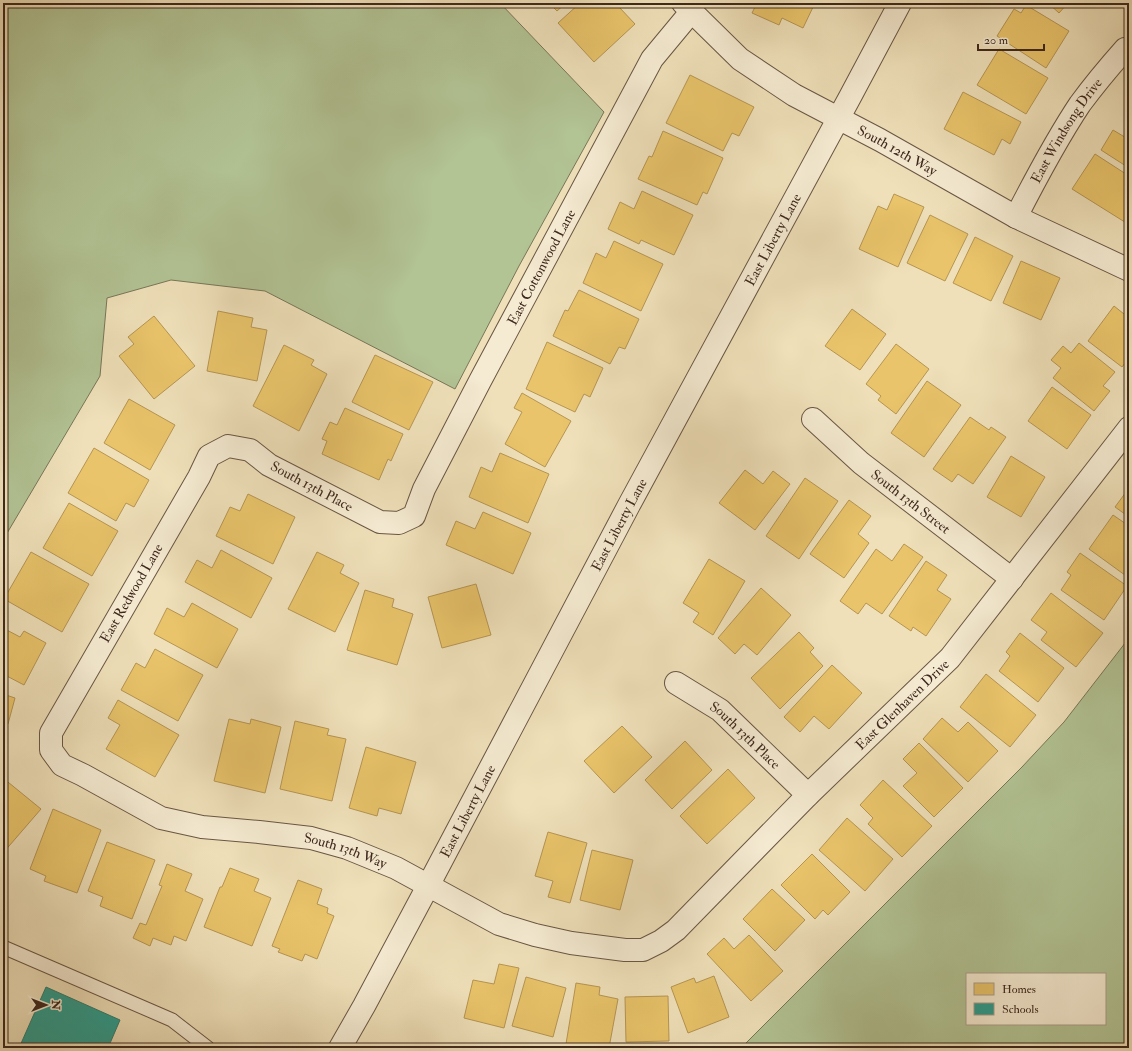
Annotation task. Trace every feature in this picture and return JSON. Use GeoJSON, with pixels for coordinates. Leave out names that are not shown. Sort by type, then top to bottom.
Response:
{"type":"FeatureCollection","features":[{"type":"Feature","properties":{"kind":"street","name":"East Liberty Lane"},"geometry":{"type":"LineString","coordinates":[[340,1048],[428,886],[628,505],[900,3]]}},
{"type":"Feature","properties":{"kind":"street","name":"South 12th Way"},"geometry":{"type":"LineString","coordinates":[[687,7],[740,59],[794,94],[880,140],[1016,217],[1129,270]]}},
{"type":"Feature","properties":{"kind":"street","name":"East Cottonwood Lane"},"geometry":{"type":"LineString","coordinates":[[399,523],[414,516],[424,489],[480,381],[652,59],[687,7]]}},
{"type":"Feature","properties":{"kind":"street","name":"East Windsong Drive"},"geometry":{"type":"LineString","coordinates":[[1016,217],[1052,149],[1080,104],[1125,49]]}},
{"type":"Feature","properties":{"kind":"street","name":"South 13th Street"},"geometry":{"type":"LineString","coordinates":[[812,419],[861,463],[1012,579]]}},
{"type":"Feature","properties":{"kind":"street","name":"East Glenhaven Drive"},"geometry":{"type":"LineString","coordinates":[[644,950],[661,941],[676,930],[808,795],[950,658],[1129,428]]}},
{"type":"Feature","properties":{"kind":"street","name":"South 13th Place"},"geometry":{"type":"LineString","coordinates":[[228,446],[250,450],[269,465],[380,522],[399,523]]}},
{"type":"Feature","properties":{"kind":"street","name":"East Redwood Lane"},"geometry":{"type":"LineString","coordinates":[[51,750],[51,733],[209,456],[228,446]]}},
{"type":"Feature","properties":{"kind":"street","name":"South 13th Place"},"geometry":{"type":"LineString","coordinates":[[676,683],[720,710],[808,795]]}},
{"type":"Feature","properties":{"kind":"street","name":"South 13th Way"},"geometry":{"type":"LineString","coordinates":[[51,750],[62,765],[161,818],[202,827],[311,838],[347,848],[396,868],[499,924],[535,935],[571,943],[624,950],[644,950]]}},
{"type":"Feature","properties":{"kind":"lane"},"geometry":{"type":"LineString","coordinates":[[3,952],[3,947],[172,1020],[208,1048]]}},
{"type":"Feature","properties":{"kind":"green space"},"geometry":{"type":"Polygon","coordinates":[[[3,3],[500,3],[604,112],[519,266],[455,389],[265,291],[171,280],[107,298],[100,376],[3,540],[3,3]]]}},
{"type":"Feature","properties":{"kind":"green space"},"geometry":{"type":"Polygon","coordinates":[[[1129,638],[1129,1048],[741,1048],[1022,767],[1064,722],[1129,638]]]}},
{"type":"Feature","properties":{"kind":"building: Homes"},"geometry":{"type":"Polygon","coordinates":[[[549,3],[566,3],[557,11],[549,3]]]}},
{"type":"Feature","properties":{"kind":"building: Homes"},"geometry":{"type":"Polygon","coordinates":[[[580,3],[624,3],[619,7],[635,24],[594,62],[558,23],[580,3]]]}},
{"type":"Feature","properties":{"kind":"building: Homes"},"geometry":{"type":"Polygon","coordinates":[[[757,3],[815,3],[803,28],[782,18],[779,25],[752,13],[757,3]]]}},
{"type":"Feature","properties":{"kind":"building: Homes"},"geometry":{"type":"Polygon","coordinates":[[[1048,3],[1068,3],[1059,13],[1048,3]]]}},
{"type":"Feature","properties":{"kind":"building: Homes"},"geometry":{"type":"Polygon","coordinates":[[[1026,5],[1069,31],[1046,68],[997,36],[1014,9],[1021,13],[1026,5]]]}},
{"type":"Feature","properties":{"kind":"building: Homes"},"geometry":{"type":"Polygon","coordinates":[[[999,49],[1048,78],[1026,114],[977,85],[999,49]]]}},
{"type":"Feature","properties":{"kind":"building: Homes"},"geometry":{"type":"Polygon","coordinates":[[[690,75],[754,107],[739,136],[732,133],[723,151],[666,123],[690,75]]]}},
{"type":"Feature","properties":{"kind":"building: Homes"},"geometry":{"type":"Polygon","coordinates":[[[963,92],[1021,122],[1010,144],[1002,139],[994,155],[944,129],[963,92]]]}},
{"type":"Feature","properties":{"kind":"building: Homes"},"geometry":{"type":"Polygon","coordinates":[[[1113,130],[1128,139],[1129,137],[1129,168],[1101,150],[1113,130]]]}},
{"type":"Feature","properties":{"kind":"building: Homes"},"geometry":{"type":"Polygon","coordinates":[[[663,131],[723,158],[707,194],[703,192],[697,205],[638,179],[649,156],[652,157],[663,131]]]}},
{"type":"Feature","properties":{"kind":"building: Homes"},"geometry":{"type":"Polygon","coordinates":[[[1095,154],[1129,176],[1128,224],[1072,189],[1095,154]]]}},
{"type":"Feature","properties":{"kind":"building: Homes"},"geometry":{"type":"Polygon","coordinates":[[[642,191],[693,215],[674,255],[641,240],[639,244],[608,229],[620,202],[634,209],[642,191]]]}},
{"type":"Feature","properties":{"kind":"building: Homes"},"geometry":{"type":"Polygon","coordinates":[[[894,194],[924,207],[898,267],[859,249],[878,206],[887,210],[894,194]]]}},
{"type":"Feature","properties":{"kind":"building: Homes"},"geometry":{"type":"Polygon","coordinates":[[[930,215],[968,234],[945,281],[907,263],[930,215]]]}},
{"type":"Feature","properties":{"kind":"building: Homes"},"geometry":{"type":"Polygon","coordinates":[[[975,237],[1013,256],[991,301],[953,283],[975,237]]]}},
{"type":"Feature","properties":{"kind":"building: Homes"},"geometry":{"type":"Polygon","coordinates":[[[614,241],[663,264],[641,311],[583,283],[596,253],[606,258],[614,241]]]}},
{"type":"Feature","properties":{"kind":"building: Homes"},"geometry":{"type":"Polygon","coordinates":[[[1021,261],[1060,278],[1041,320],[1003,303],[1021,261]]]}},
{"type":"Feature","properties":{"kind":"building: Homes"},"geometry":{"type":"Polygon","coordinates":[[[579,290],[639,319],[625,349],[619,347],[610,364],[553,336],[565,310],[568,311],[579,290]]]}},
{"type":"Feature","properties":{"kind":"building: Homes"},"geometry":{"type":"Polygon","coordinates":[[[1114,306],[1129,318],[1129,358],[1122,367],[1088,341],[1114,306]]]}},
{"type":"Feature","properties":{"kind":"building: Homes"},"geometry":{"type":"Polygon","coordinates":[[[852,309],[886,334],[860,370],[825,346],[852,309]]]}},
{"type":"Feature","properties":{"kind":"building: Homes"},"geometry":{"type":"Polygon","coordinates":[[[218,311],[253,318],[251,327],[267,330],[257,381],[207,371],[218,311]]]}},
{"type":"Feature","properties":{"kind":"building: Homes"},"geometry":{"type":"Polygon","coordinates":[[[154,316],[195,366],[154,399],[119,356],[134,344],[128,337],[154,316]]]}},
{"type":"Feature","properties":{"kind":"building: Homes"},"geometry":{"type":"Polygon","coordinates":[[[547,342],[603,368],[590,397],[584,394],[575,412],[526,389],[547,342]]]}},
{"type":"Feature","properties":{"kind":"building: Homes"},"geometry":{"type":"Polygon","coordinates":[[[1079,343],[1115,372],[1103,386],[1110,391],[1094,411],[1053,378],[1061,368],[1051,360],[1063,346],[1071,353],[1079,343]]]}},
{"type":"Feature","properties":{"kind":"building: Homes"},"geometry":{"type":"Polygon","coordinates":[[[896,344],[929,369],[896,414],[878,400],[881,396],[866,384],[896,344]]]}},
{"type":"Feature","properties":{"kind":"building: Homes"},"geometry":{"type":"Polygon","coordinates":[[[284,345],[314,360],[311,365],[327,374],[299,431],[253,406],[284,345]]]}},
{"type":"Feature","properties":{"kind":"building: Homes"},"geometry":{"type":"Polygon","coordinates":[[[375,355],[433,382],[409,430],[352,402],[375,355]]]}},
{"type":"Feature","properties":{"kind":"building: Homes"},"geometry":{"type":"Polygon","coordinates":[[[927,381],[961,405],[924,457],[891,433],[927,381]]]}},
{"type":"Feature","properties":{"kind":"building: Homes"},"geometry":{"type":"Polygon","coordinates":[[[1052,387],[1091,415],[1067,449],[1028,421],[1052,387]]]}},
{"type":"Feature","properties":{"kind":"building: Homes"},"geometry":{"type":"Polygon","coordinates":[[[522,393],[571,421],[545,467],[505,444],[522,412],[514,408],[522,393]]]}},
{"type":"Feature","properties":{"kind":"building: Homes"},"geometry":{"type":"Polygon","coordinates":[[[129,399],[175,425],[150,470],[104,443],[129,399]]]}},
{"type":"Feature","properties":{"kind":"building: Homes"},"geometry":{"type":"Polygon","coordinates":[[[345,408],[403,434],[391,461],[388,459],[379,480],[322,454],[327,441],[322,439],[330,422],[337,425],[345,408]]]}},
{"type":"Feature","properties":{"kind":"building: Homes"},"geometry":{"type":"Polygon","coordinates":[[[970,417],[989,430],[991,427],[1006,437],[973,484],[958,474],[952,482],[933,469],[970,417]]]}},
{"type":"Feature","properties":{"kind":"building: Homes"},"geometry":{"type":"Polygon","coordinates":[[[94,448],[149,480],[134,507],[126,503],[116,521],[68,493],[94,448]]]}},
{"type":"Feature","properties":{"kind":"building: Homes"},"geometry":{"type":"Polygon","coordinates":[[[500,453],[549,474],[528,523],[469,497],[481,467],[492,472],[500,453]]]}},
{"type":"Feature","properties":{"kind":"building: Homes"},"geometry":{"type":"Polygon","coordinates":[[[1011,456],[1045,477],[1021,517],[987,497],[1011,456]]]}},
{"type":"Feature","properties":{"kind":"building: Homes"},"geometry":{"type":"Polygon","coordinates":[[[745,470],[763,484],[773,471],[790,484],[755,530],[719,503],[745,470]]]}},
{"type":"Feature","properties":{"kind":"building: Homes"},"geometry":{"type":"Polygon","coordinates":[[[805,478],[838,501],[799,559],[766,536],[805,478]]]}},
{"type":"Feature","properties":{"kind":"building: Homes"},"geometry":{"type":"Polygon","coordinates":[[[1129,488],[1129,517],[1115,507],[1129,488]]]}},
{"type":"Feature","properties":{"kind":"building: Homes"},"geometry":{"type":"Polygon","coordinates":[[[248,494],[295,517],[273,564],[216,536],[230,507],[240,511],[248,494]]]}},
{"type":"Feature","properties":{"kind":"building: Homes"},"geometry":{"type":"Polygon","coordinates":[[[849,500],[871,516],[858,534],[869,543],[844,578],[810,554],[849,500]]]}},
{"type":"Feature","properties":{"kind":"building: Homes"},"geometry":{"type":"Polygon","coordinates":[[[69,503],[118,531],[92,576],[43,548],[69,503]]]}},
{"type":"Feature","properties":{"kind":"building: Homes"},"geometry":{"type":"Polygon","coordinates":[[[483,512],[531,533],[513,574],[446,545],[456,521],[475,529],[483,512]]]}},
{"type":"Feature","properties":{"kind":"building: Homes"},"geometry":{"type":"Polygon","coordinates":[[[1113,515],[1129,526],[1129,578],[1089,549],[1113,515]]]}},
{"type":"Feature","properties":{"kind":"building: Homes"},"geometry":{"type":"Polygon","coordinates":[[[904,544],[923,557],[882,614],[866,603],[858,614],[840,601],[876,549],[892,561],[904,544]]]}},
{"type":"Feature","properties":{"kind":"building: Homes"},"geometry":{"type":"Polygon","coordinates":[[[221,550],[272,578],[251,618],[185,582],[197,560],[212,568],[221,550]]]}},
{"type":"Feature","properties":{"kind":"building: Homes"},"geometry":{"type":"Polygon","coordinates":[[[31,552],[89,584],[62,632],[4,599],[31,552]]]}},
{"type":"Feature","properties":{"kind":"building: Homes"},"geometry":{"type":"Polygon","coordinates":[[[317,552],[344,565],[340,573],[359,583],[335,632],[288,609],[317,552]]]}},
{"type":"Feature","properties":{"kind":"building: Homes"},"geometry":{"type":"Polygon","coordinates":[[[1080,553],[1127,586],[1104,620],[1061,590],[1071,575],[1067,572],[1080,553]]]}},
{"type":"Feature","properties":{"kind":"building: Homes"},"geometry":{"type":"Polygon","coordinates":[[[709,559],[745,581],[713,635],[693,622],[699,613],[683,603],[709,559]]]}},
{"type":"Feature","properties":{"kind":"building: Homes"},"geometry":{"type":"Polygon","coordinates":[[[926,561],[947,575],[937,590],[951,599],[926,636],[913,627],[911,631],[889,616],[926,561]]]}},
{"type":"Feature","properties":{"kind":"building: Homes"},"geometry":{"type":"Polygon","coordinates":[[[476,584],[491,635],[442,648],[428,597],[476,584]]]}},
{"type":"Feature","properties":{"kind":"building: Homes"},"geometry":{"type":"Polygon","coordinates":[[[761,588],[791,615],[757,655],[744,644],[735,654],[718,638],[761,588]]]}},
{"type":"Feature","properties":{"kind":"building: Homes"},"geometry":{"type":"Polygon","coordinates":[[[365,590],[394,599],[392,607],[413,614],[397,665],[347,650],[365,590]]]}},
{"type":"Feature","properties":{"kind":"building: Homes"},"geometry":{"type":"Polygon","coordinates":[[[1051,593],[1103,633],[1076,667],[1041,640],[1047,632],[1031,620],[1051,593]]]}},
{"type":"Feature","properties":{"kind":"building: Homes"},"geometry":{"type":"Polygon","coordinates":[[[192,603],[238,629],[217,668],[154,634],[167,608],[184,617],[192,603]]]}},
{"type":"Feature","properties":{"kind":"building: Homes"},"geometry":{"type":"Polygon","coordinates":[[[3,628],[20,637],[24,631],[46,643],[24,685],[3,674],[3,628]]]}},
{"type":"Feature","properties":{"kind":"building: Homes"},"geometry":{"type":"Polygon","coordinates":[[[799,632],[814,648],[810,652],[823,666],[780,709],[751,678],[799,632]]]}},
{"type":"Feature","properties":{"kind":"building: Homes"},"geometry":{"type":"Polygon","coordinates":[[[1020,633],[1064,668],[1038,702],[999,671],[1010,656],[1006,652],[1020,633]]]}},
{"type":"Feature","properties":{"kind":"building: Homes"},"geometry":{"type":"Polygon","coordinates":[[[155,649],[203,675],[178,721],[121,690],[136,663],[145,668],[155,649]]]}},
{"type":"Feature","properties":{"kind":"building: Homes"},"geometry":{"type":"Polygon","coordinates":[[[832,665],[862,693],[829,729],[814,716],[800,732],[784,717],[832,665]]]}},
{"type":"Feature","properties":{"kind":"building: Homes"},"geometry":{"type":"Polygon","coordinates":[[[986,674],[1036,715],[1010,747],[960,707],[986,674]]]}},
{"type":"Feature","properties":{"kind":"building: Homes"},"geometry":{"type":"Polygon","coordinates":[[[3,694],[15,698],[8,724],[5,724],[3,733],[3,694]]]}},
{"type":"Feature","properties":{"kind":"building: Homes"},"geometry":{"type":"Polygon","coordinates":[[[118,700],[179,735],[155,777],[106,749],[120,725],[108,718],[118,700]]]}},
{"type":"Feature","properties":{"kind":"building: Homes"},"geometry":{"type":"Polygon","coordinates":[[[942,718],[958,732],[968,722],[998,751],[968,782],[923,739],[942,718]]]}},
{"type":"Feature","properties":{"kind":"building: Homes"},"geometry":{"type":"Polygon","coordinates":[[[229,719],[250,724],[251,719],[281,727],[265,793],[214,781],[229,719]]]}},
{"type":"Feature","properties":{"kind":"building: Homes"},"geometry":{"type":"Polygon","coordinates":[[[295,721],[329,729],[327,735],[346,739],[332,801],[280,789],[295,721]]]}},
{"type":"Feature","properties":{"kind":"building: Homes"},"geometry":{"type":"Polygon","coordinates":[[[622,726],[652,757],[614,793],[584,761],[622,726]]]}},
{"type":"Feature","properties":{"kind":"building: Homes"},"geometry":{"type":"Polygon","coordinates":[[[685,741],[712,770],[672,809],[645,780],[685,741]]]}},
{"type":"Feature","properties":{"kind":"building: Homes"},"geometry":{"type":"Polygon","coordinates":[[[919,743],[963,788],[934,817],[903,786],[917,773],[903,759],[919,743]]]}},
{"type":"Feature","properties":{"kind":"building: Homes"},"geometry":{"type":"Polygon","coordinates":[[[366,747],[416,762],[401,814],[379,808],[377,816],[349,808],[366,747]]]}},
{"type":"Feature","properties":{"kind":"building: Homes"},"geometry":{"type":"Polygon","coordinates":[[[728,769],[755,798],[707,844],[680,816],[728,769]]]}},
{"type":"Feature","properties":{"kind":"building: Homes"},"geometry":{"type":"Polygon","coordinates":[[[3,778],[41,809],[3,853],[3,778]]]}},
{"type":"Feature","properties":{"kind":"building: Homes"},"geometry":{"type":"Polygon","coordinates":[[[883,780],[932,826],[902,857],[868,824],[873,818],[860,805],[883,780]]]}},
{"type":"Feature","properties":{"kind":"building: Homes"},"geometry":{"type":"Polygon","coordinates":[[[53,809],[101,830],[77,893],[44,881],[46,876],[30,869],[53,809]]]}},
{"type":"Feature","properties":{"kind":"building: Homes"},"geometry":{"type":"Polygon","coordinates":[[[847,818],[893,859],[865,891],[819,850],[847,818]]]}},
{"type":"Feature","properties":{"kind":"building: Homes"},"geometry":{"type":"Polygon","coordinates":[[[548,832],[587,843],[570,903],[548,897],[553,881],[535,876],[548,832]]]}},
{"type":"Feature","properties":{"kind":"building: Homes"},"geometry":{"type":"Polygon","coordinates":[[[107,842],[155,860],[132,919],[100,906],[103,897],[88,891],[107,842]]]}},
{"type":"Feature","properties":{"kind":"building: Homes"},"geometry":{"type":"Polygon","coordinates":[[[592,850],[633,860],[620,910],[580,900],[592,850]]]}},
{"type":"Feature","properties":{"kind":"building: Homes"},"geometry":{"type":"Polygon","coordinates":[[[812,854],[850,892],[828,915],[823,910],[815,919],[781,885],[812,854]]]}},
{"type":"Feature","properties":{"kind":"building: Homes"},"geometry":{"type":"Polygon","coordinates":[[[167,864],[192,874],[185,891],[203,899],[186,941],[174,936],[171,945],[153,938],[150,946],[133,938],[140,923],[146,925],[162,886],[159,885],[167,864]]]}},
{"type":"Feature","properties":{"kind":"building: Homes"},"geometry":{"type":"Polygon","coordinates":[[[230,868],[259,879],[254,891],[271,898],[252,946],[204,927],[220,887],[222,887],[230,868]]]}},
{"type":"Feature","properties":{"kind":"building: Homes"},"geometry":{"type":"Polygon","coordinates":[[[298,880],[322,889],[317,904],[328,908],[327,913],[334,916],[317,959],[305,954],[302,961],[278,952],[280,949],[272,946],[298,880]]]}},
{"type":"Feature","properties":{"kind":"building: Homes"},"geometry":{"type":"Polygon","coordinates":[[[772,889],[805,920],[775,951],[743,919],[772,889]]]}},
{"type":"Feature","properties":{"kind":"building: Homes"},"geometry":{"type":"Polygon","coordinates":[[[749,935],[783,971],[751,1001],[707,954],[724,938],[734,949],[749,935]]]}},
{"type":"Feature","properties":{"kind":"building: Homes"},"geometry":{"type":"Polygon","coordinates":[[[499,964],[519,968],[504,1028],[464,1018],[473,980],[494,984],[499,964]]]}},
{"type":"Feature","properties":{"kind":"building: Homes"},"geometry":{"type":"Polygon","coordinates":[[[714,976],[729,1017],[688,1033],[671,987],[694,978],[696,983],[714,976]]]}},
{"type":"Feature","properties":{"kind":"building: Homes"},"geometry":{"type":"Polygon","coordinates":[[[526,977],[566,988],[553,1037],[512,1026],[526,977]]]}},
{"type":"Feature","properties":{"kind":"building: Homes"},"geometry":{"type":"Polygon","coordinates":[[[576,983],[600,987],[599,995],[618,999],[609,1048],[586,1048],[566,1044],[576,983]]]}},
{"type":"Feature","properties":{"kind":"building: Homes"},"geometry":{"type":"Polygon","coordinates":[[[668,996],[669,1041],[626,1042],[625,997],[668,996]]]}},
{"type":"Feature","properties":{"kind":"building: Schools"},"geometry":{"type":"Polygon","coordinates":[[[46,987],[120,1020],[108,1048],[19,1048],[46,987]]]}}]}
